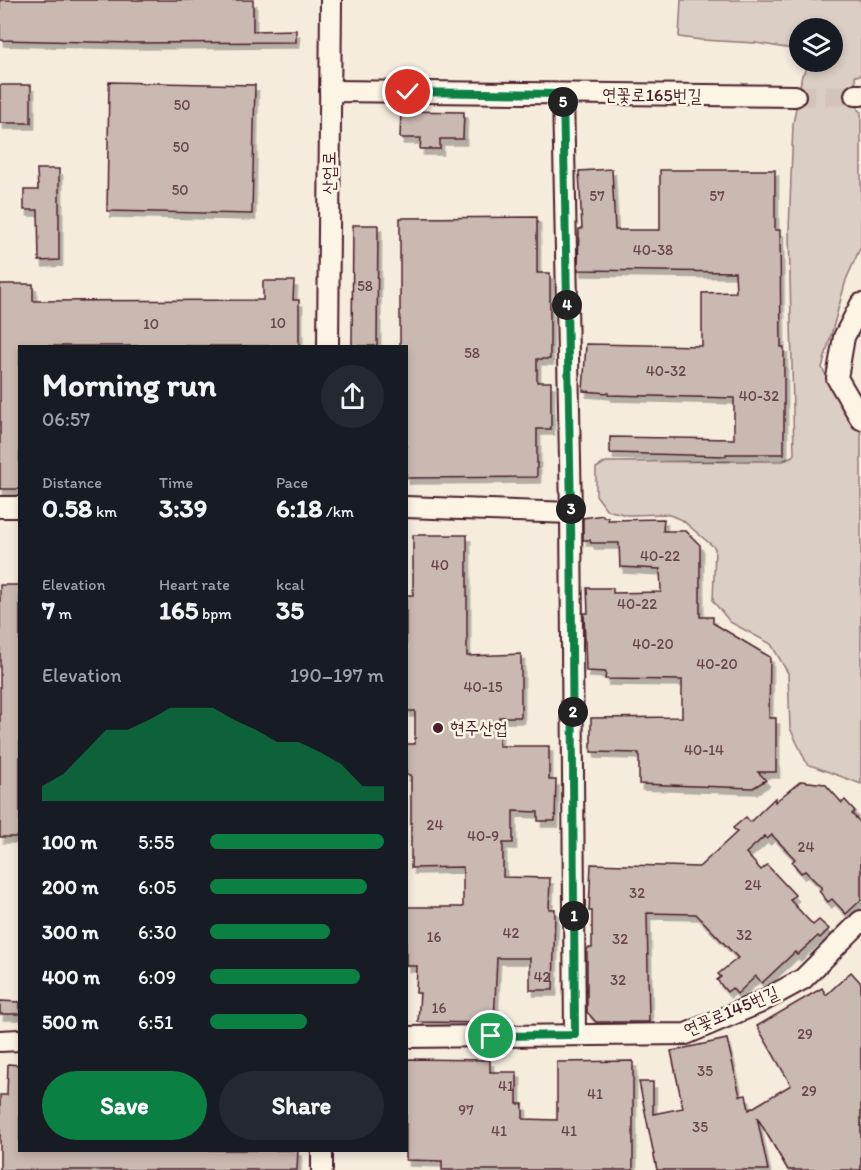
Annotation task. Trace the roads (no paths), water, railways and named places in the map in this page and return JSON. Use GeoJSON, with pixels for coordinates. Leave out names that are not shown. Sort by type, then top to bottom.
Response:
{"type":"FeatureCollection","features":[{"type":"Feature","properties":{"kind":"street","name":"산업로"},"geometry":{"type":"LineString","coordinates":[[328,345],[330,0]]}},
{"type":"Feature","properties":{"kind":"street","name":"연꽃로165번길"},"geometry":{"type":"LineString","coordinates":[[330,91],[795,96]]}},
{"type":"Feature","properties":{"kind":"street"},"geometry":{"type":"LineString","coordinates":[[563,94],[571,513],[575,1035]]}},
{"type":"Feature","properties":{"kind":"street"},"geometry":{"type":"LineString","coordinates":[[861,304],[844,337],[837,378],[861,419]]}},
{"type":"Feature","properties":{"kind":"street"},"geometry":{"type":"LineString","coordinates":[[0,507],[18,507]]}},
{"type":"Feature","properties":{"kind":"street"},"geometry":{"type":"LineString","coordinates":[[408,507],[571,513]]}},
{"type":"Feature","properties":{"kind":"street","name":"연꽃로145번길"},"geometry":{"type":"LineString","coordinates":[[408,1037],[686,1034],[759,1003],[803,979],[861,921]]}},
{"type":"Feature","properties":{"kind":"street"},"geometry":{"type":"LineString","coordinates":[[0,1041],[18,1040]]}},
{"type":"Feature","properties":{"kind":"street"},"geometry":{"type":"LineString","coordinates":[[322,1152],[322,1170]]}},
{"type":"Feature","properties":{"kind":"tunnel"},"geometry":{"type":"LineString","coordinates":[[795,96],[855,95]]}},
{"type":"Feature","properties":{"kind":"place","name":"현주산업"},"geometry":{"type":"Point","coordinates":[438,728]}}]}
